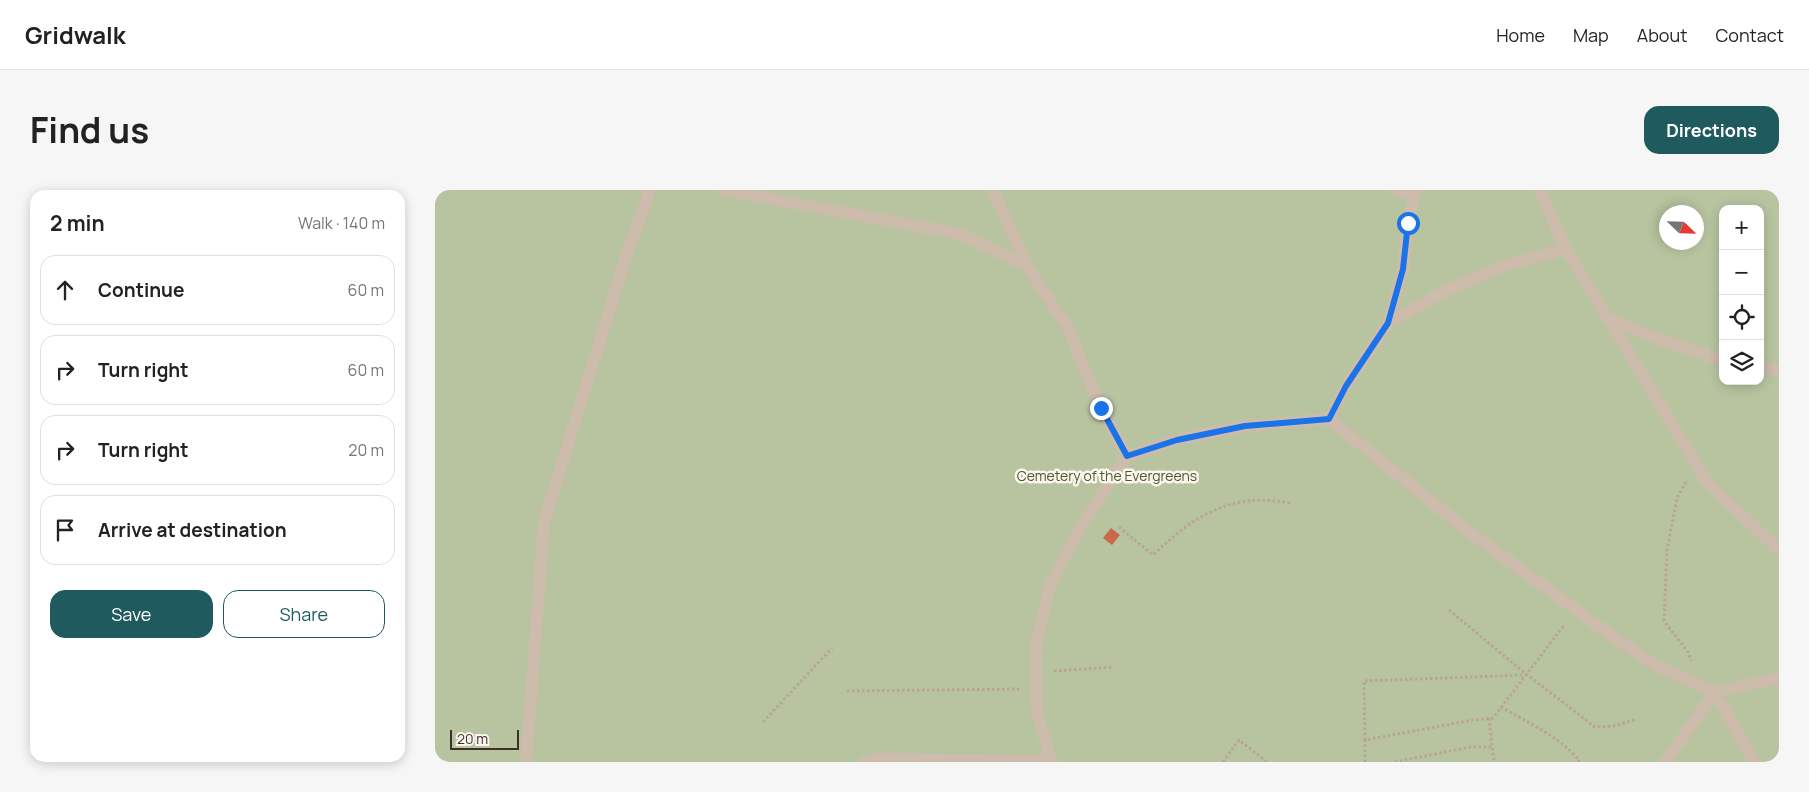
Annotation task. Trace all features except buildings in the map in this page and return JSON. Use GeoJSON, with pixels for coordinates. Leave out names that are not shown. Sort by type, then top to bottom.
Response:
{"type":"FeatureCollection","features":[{"type":"Feature","properties":{"kind":"lane"},"geometry":{"type":"LineString","coordinates":[[526,762],[544,522],[627,256],[650,190]]}},
{"type":"Feature","properties":{"kind":"lane"},"geometry":{"type":"LineString","coordinates":[[723,190],[961,234],[1027,266]]}},
{"type":"Feature","properties":{"kind":"lane"},"geometry":{"type":"LineString","coordinates":[[993,190],[1027,266],[1067,326],[1101,408],[1127,456]]}},
{"type":"Feature","properties":{"kind":"lane"},"geometry":{"type":"LineString","coordinates":[[1329,419],[1346,386],[1388,323],[1403,269],[1415,193],[1397,190]]}},
{"type":"Feature","properties":{"kind":"lane"},"geometry":{"type":"LineString","coordinates":[[1539,190],[1566,249],[1707,482],[1779,550]]}},
{"type":"Feature","properties":{"kind":"lane"},"geometry":{"type":"LineString","coordinates":[[1388,323],[1447,290],[1506,265],[1566,249]]}},
{"type":"Feature","properties":{"kind":"lane"},"geometry":{"type":"LineString","coordinates":[[1607,318],[1658,339],[1719,359]]}},
{"type":"Feature","properties":{"kind":"lane"},"geometry":{"type":"LineString","coordinates":[[1764,367],[1779,370]]}},
{"type":"Feature","properties":{"kind":"lane"},"geometry":{"type":"LineString","coordinates":[[865,762],[876,759],[1050,762],[1037,710],[1036,646],[1050,584],[1080,528],[1127,456],[1177,440],[1245,426],[1329,419],[1463,527],[1576,610],[1655,664],[1715,692],[1754,762]]}},
{"type":"Feature","properties":{"kind":"lane"},"geometry":{"type":"LineString","coordinates":[[1665,762],[1715,692],[1779,678]]}},
{"type":"Feature","properties":{"kind":"path"},"geometry":{"type":"LineString","coordinates":[[1695,463],[1677,498],[1667,550],[1664,621],[1687,652],[1701,685]]}},
{"type":"Feature","properties":{"kind":"path"},"geometry":{"type":"LineString","coordinates":[[1119,527],[1153,556],[1176,534],[1210,511],[1243,500],[1266,498],[1290,502]]}},
{"type":"Feature","properties":{"kind":"path"},"geometry":{"type":"LineString","coordinates":[[1449,610],[1526,674],[1595,727],[1613,726],[1637,719]]}},
{"type":"Feature","properties":{"kind":"path"},"geometry":{"type":"LineString","coordinates":[[1365,740],[1493,718],[1576,610]]}},
{"type":"Feature","properties":{"kind":"path"},"geometry":{"type":"LineString","coordinates":[[763,722],[832,648]]}},
{"type":"Feature","properties":{"kind":"path"},"geometry":{"type":"LineString","coordinates":[[1036,672],[1114,666]]}},
{"type":"Feature","properties":{"kind":"path"},"geometry":{"type":"LineString","coordinates":[[1365,762],[1364,681],[1526,674]]}},
{"type":"Feature","properties":{"kind":"path"},"geometry":{"type":"LineString","coordinates":[[847,691],[1037,689]]}},
{"type":"Feature","properties":{"kind":"path"},"geometry":{"type":"LineString","coordinates":[[1501,707],[1556,741],[1576,756],[1579,761],[1574,762]]}},
{"type":"Feature","properties":{"kind":"path"},"geometry":{"type":"LineString","coordinates":[[1489,718],[1494,762]]}},
{"type":"Feature","properties":{"kind":"path"},"geometry":{"type":"LineString","coordinates":[[1223,762],[1239,740],[1267,762]]}},
{"type":"Feature","properties":{"kind":"path"},"geometry":{"type":"LineString","coordinates":[[1395,762],[1471,747],[1493,747]]}},
{"type":"Feature","properties":{"kind":"green space","name":"Cemetery of the Evergreens"},"geometry":{"type":"Polygon","coordinates":[[[435,190],[1779,190],[1779,762],[435,762],[435,190]]]}},
{"type":"Feature","properties":{"kind":"route"},"geometry":{"type":"LineString","coordinates":[[1101,408],[1127,456],[1177,440],[1245,426],[1329,419],[1346,386],[1388,323],[1403,269],[1408,223]]}}]}
